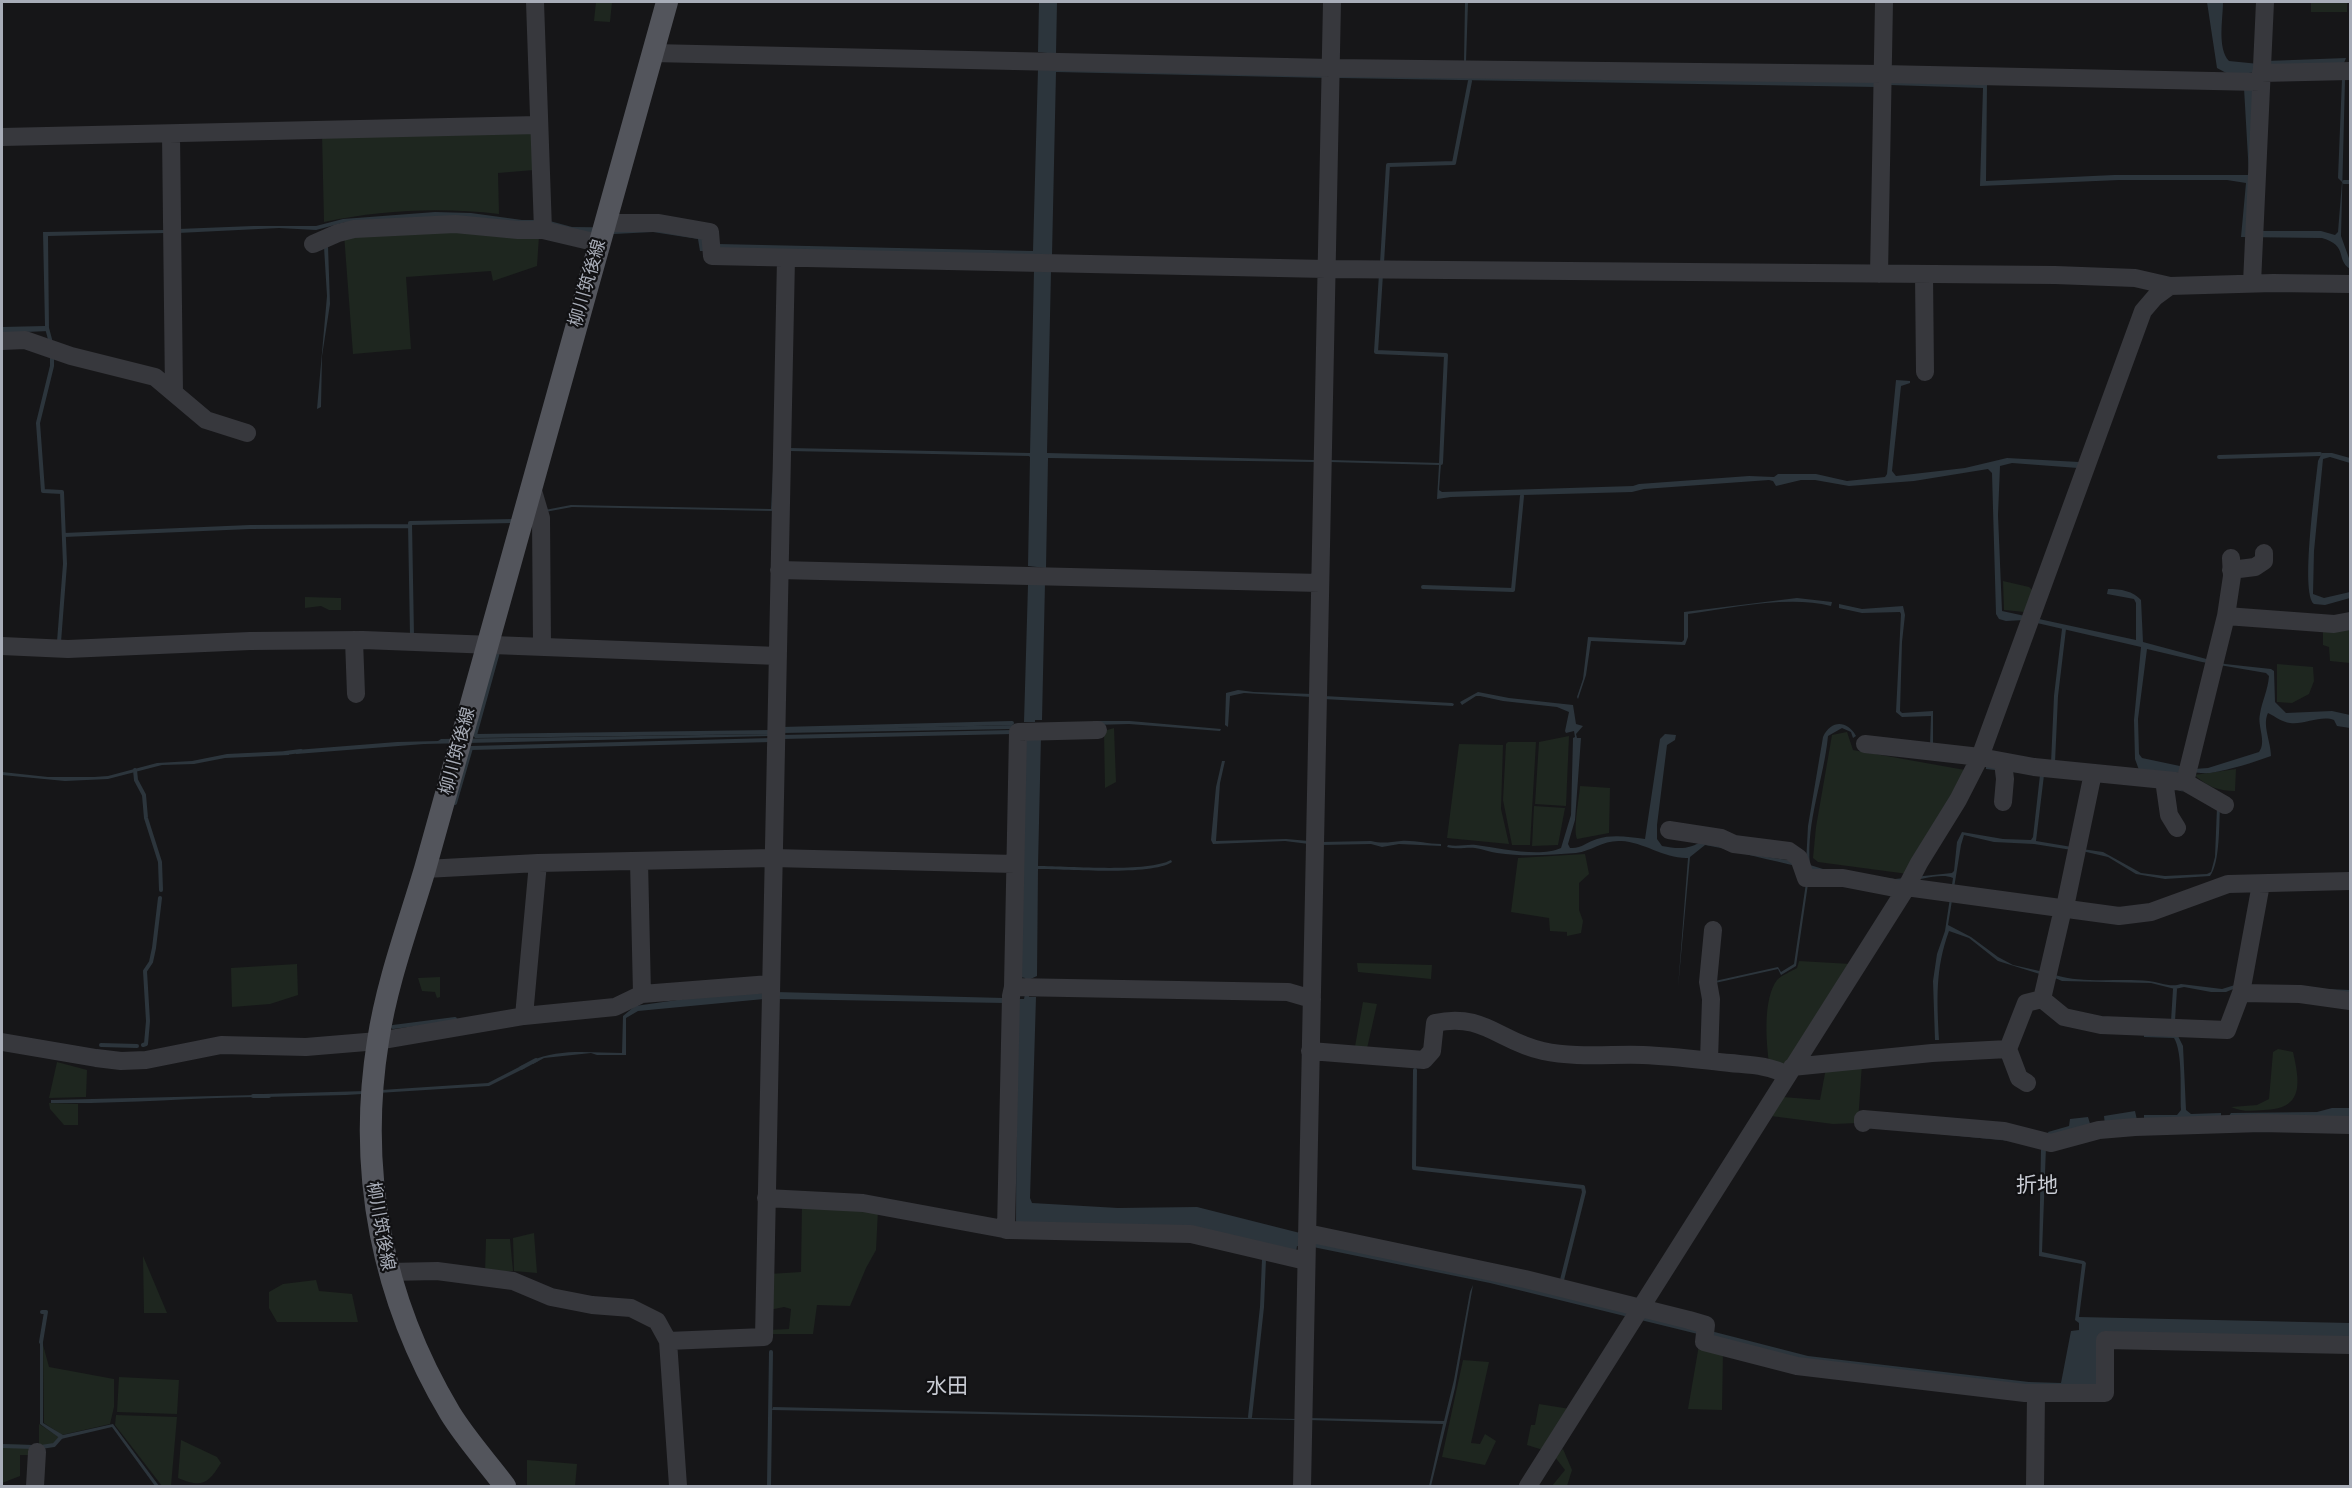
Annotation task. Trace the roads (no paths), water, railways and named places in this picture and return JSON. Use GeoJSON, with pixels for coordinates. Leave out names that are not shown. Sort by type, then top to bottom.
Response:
{"type":"FeatureCollection","features":[{"type":"Feature","properties":{"kind":"main road","name":"柳川筑後線"},"geometry":{"type":"LineString","coordinates":[[505,1486],[451,1415],[409,1330],[388,1272],[377,1219],[373,1185],[373,1109],[378,1041],[388,991],[667,2]]}},
{"type":"Feature","properties":{"kind":"street"},"geometry":{"type":"LineString","coordinates":[[536,2],[543,230]]}},
{"type":"Feature","properties":{"kind":"street"},"geometry":{"type":"LineString","coordinates":[[1302,1486],[1332,2]]}},
{"type":"Feature","properties":{"kind":"street"},"geometry":{"type":"LineString","coordinates":[[1879,274],[1884,2]]}},
{"type":"Feature","properties":{"kind":"street"},"geometry":{"type":"LineString","coordinates":[[2252,283],[2265,2]]}},
{"type":"Feature","properties":{"kind":"street"},"geometry":{"type":"LineString","coordinates":[[652,53],[1331,68],[1882,74],[2261,77],[2350,71]]}},
{"type":"Feature","properties":{"kind":"street"},"geometry":{"type":"LineString","coordinates":[[2,137],[538,125]]}},
{"type":"Feature","properties":{"kind":"street"},"geometry":{"type":"LineString","coordinates":[[171,134],[174,393]]}},
{"type":"Feature","properties":{"kind":"street"},"geometry":{"type":"LineString","coordinates":[[314,244],[338,233],[394,226],[455,224],[518,230],[601,233],[659,223],[710,232],[712,256],[1326,270],[2055,275],[2135,278],[2170,286],[2252,283],[2350,284]]}},
{"type":"Feature","properties":{"kind":"street"},"geometry":{"type":"LineString","coordinates":[[668,1341],[764,1337],[786,258]]}},
{"type":"Feature","properties":{"kind":"street"},"geometry":{"type":"LineString","coordinates":[[1924,274],[1925,372]]}},
{"type":"Feature","properties":{"kind":"street"},"geometry":{"type":"LineString","coordinates":[[1528,1486],[1906,889],[1958,800],[1980,757],[2143,311],[2155,297],[2170,286]]}},
{"type":"Feature","properties":{"kind":"street"},"geometry":{"type":"LineString","coordinates":[[2,341],[25,340],[71,356],[155,377],[206,420],[246,433]]}},
{"type":"Feature","properties":{"kind":"street"},"geometry":{"type":"LineString","coordinates":[[531,484],[541,518],[542,645]]}},
{"type":"Feature","properties":{"kind":"street"},"geometry":{"type":"LineString","coordinates":[[2184,782],[2226,616],[2231,564],[2255,567],[2264,561],[2264,553]]}},
{"type":"Feature","properties":{"kind":"street"},"geometry":{"type":"LineString","coordinates":[[779,570],[1320,583]]}},
{"type":"Feature","properties":{"kind":"street"},"geometry":{"type":"LineString","coordinates":[[2226,616],[2334,624],[2350,621]]}},
{"type":"Feature","properties":{"kind":"street"},"geometry":{"type":"LineString","coordinates":[[2,646],[68,650],[250,641],[354,640],[542,645],[778,656]]}},
{"type":"Feature","properties":{"kind":"street"},"geometry":{"type":"LineString","coordinates":[[354,640],[356,694]]}},
{"type":"Feature","properties":{"kind":"street"},"geometry":{"type":"LineString","coordinates":[[1006,1230],[1018,732],[1098,730]]}},
{"type":"Feature","properties":{"kind":"street"},"geometry":{"type":"LineString","coordinates":[[1865,744],[2093,773],[2184,782],[2225,805]]}},
{"type":"Feature","properties":{"kind":"street"},"geometry":{"type":"LineString","coordinates":[[2003,762],[2005,778],[2003,801]]}},
{"type":"Feature","properties":{"kind":"street"},"geometry":{"type":"LineString","coordinates":[[2042,999],[2065,907],[2093,773]]}},
{"type":"Feature","properties":{"kind":"street"},"geometry":{"type":"LineString","coordinates":[[2164,780],[2169,815],[2177,828]]}},
{"type":"Feature","properties":{"kind":"street"},"geometry":{"type":"LineString","coordinates":[[1670,830],[1720,838],[1734,844],[1789,851],[1799,858],[1806,878],[1843,878],[1906,889],[2065,907],[2120,916],[2151,912],[2228,884],[2350,881]]}},
{"type":"Feature","properties":{"kind":"street"},"geometry":{"type":"LineString","coordinates":[[424,869],[538,863],[773,858],[1015,864]]}},
{"type":"Feature","properties":{"kind":"street"},"geometry":{"type":"LineString","coordinates":[[639,861],[642,994]]}},
{"type":"Feature","properties":{"kind":"street"},"geometry":{"type":"LineString","coordinates":[[524,1016],[538,863]]}},
{"type":"Feature","properties":{"kind":"street"},"geometry":{"type":"LineString","coordinates":[[2042,999],[2064,1017],[2101,1025],[2227,1030],[2241,993],[2261,884]]}},
{"type":"Feature","properties":{"kind":"street"},"geometry":{"type":"LineString","coordinates":[[1709,1060],[1711,999],[1708,982],[1716,940]]}},
{"type":"Feature","properties":{"kind":"street"},"geometry":{"type":"LineString","coordinates":[[2,1042],[121,1060],[146,1060],[221,1045],[306,1047],[378,1041],[524,1016],[615,1007],[642,994],[770,984]]}},
{"type":"Feature","properties":{"kind":"street"},"geometry":{"type":"LineString","coordinates":[[1013,987],[1288,992],[1312,999]]}},
{"type":"Feature","properties":{"kind":"street"},"geometry":{"type":"LineString","coordinates":[[2241,993],[2300,994],[2350,1001]]}},
{"type":"Feature","properties":{"kind":"street"},"geometry":{"type":"LineString","coordinates":[[2027,1083],[2019,1078],[2008,1049],[2026,1003],[2042,999]]}},
{"type":"Feature","properties":{"kind":"street"},"geometry":{"type":"LineString","coordinates":[[1310,1051],[1424,1060],[1432,1051],[1434,1023],[1448,1020],[1482,1024],[1518,1043],[1543,1051],[1709,1060],[1790,1071],[1932,1053],[2008,1049]]}},
{"type":"Feature","properties":{"kind":"street"},"geometry":{"type":"LineString","coordinates":[[1863,1124],[1863,1119],[2004,1131],[2051,1143],[2099,1131],[2135,1127],[2260,1123],[2350,1125]]}},
{"type":"Feature","properties":{"kind":"street"},"geometry":{"type":"LineString","coordinates":[[766,1198],[863,1203],[1006,1230],[1191,1234],[1306,1261]]}},
{"type":"Feature","properties":{"kind":"street"},"geometry":{"type":"LineString","coordinates":[[1307,1233],[1525,1280],[1706,1325],[1704,1342],[1797,1366],[2025,1394],[2105,1393],[2105,1340],[2350,1345]]}},
{"type":"Feature","properties":{"kind":"street"},"geometry":{"type":"LineString","coordinates":[[388,1272],[437,1271],[513,1281],[550,1297],[592,1305],[631,1308],[657,1321],[668,1341],[678,1486]]}},
{"type":"Feature","properties":{"kind":"street"},"geometry":{"type":"LineString","coordinates":[[2035,1486],[2036,1393]]}},
{"type":"Feature","properties":{"kind":"street"},"geometry":{"type":"LineString","coordinates":[[35,1486],[37,1452]]}},
{"type":"Feature","properties":{"kind":"waterway"},"geometry":{"type":"LineString","coordinates":[[1382,263],[1388,165],[1454,163],[1470,81]]}},
{"type":"Feature","properties":{"kind":"waterway"},"geometry":{"type":"LineString","coordinates":[[2344,182],[2350,182]]}},
{"type":"Feature","properties":{"kind":"waterway"},"geometry":{"type":"LineString","coordinates":[[1381,274],[1376,352],[1446,355],[1441,463]]}},
{"type":"Feature","properties":{"kind":"waterway"},"geometry":{"type":"LineString","coordinates":[[47,328],[51,343]]}},
{"type":"Feature","properties":{"kind":"waterway"},"geometry":{"type":"LineString","coordinates":[[52,356],[52,366],[38,423],[43,491],[62,492],[65,564],[59,642]]}},
{"type":"Feature","properties":{"kind":"waterway"},"geometry":{"type":"LineString","coordinates":[[2219,457],[2320,454]]}},
{"type":"Feature","properties":{"kind":"waterway"},"geometry":{"type":"LineString","coordinates":[[1423,587],[1513,590],[1522,496]]}},
{"type":"Feature","properties":{"kind":"waterway"},"geometry":{"type":"LineString","coordinates":[[412,636],[410,523],[514,521]]}},
{"type":"Feature","properties":{"kind":"waterway"},"geometry":{"type":"LineString","coordinates":[[64,535],[250,527],[410,526]]}},
{"type":"Feature","properties":{"kind":"waterway"},"geometry":{"type":"LineString","coordinates":[[2053,763],[2056,696],[2064,629]]}},
{"type":"Feature","properties":{"kind":"waterway"},"geometry":{"type":"LineString","coordinates":[[498,652],[476,736],[771,732]]}},
{"type":"Feature","properties":{"kind":"waterway"},"geometry":{"type":"LineString","coordinates":[[781,729],[1012,723]]}},
{"type":"Feature","properties":{"kind":"waterway"},"geometry":{"type":"LineString","coordinates":[[782,737],[1013,732]]}},
{"type":"Feature","properties":{"kind":"waterway"},"geometry":{"type":"LineString","coordinates":[[455,803],[471,748],[772,740]]}},
{"type":"Feature","properties":{"kind":"waterway"},"geometry":{"type":"LineString","coordinates":[[285,753],[301,751]]}},
{"type":"Feature","properties":{"kind":"waterway"},"geometry":{"type":"LineString","coordinates":[[135,770],[136,780],[144,795],[146,818],[160,862],[161,890]]}},
{"type":"Feature","properties":{"kind":"waterway"},"geometry":{"type":"LineString","coordinates":[[143,1045],[146,1044],[148,1021],[145,971],[151,962],[154,948],[160,898]]}},
{"type":"Feature","properties":{"kind":"waterway"},"geometry":{"type":"LineString","coordinates":[[2173,1021],[2175,989]]}},
{"type":"Feature","properties":{"kind":"waterway"},"geometry":{"type":"LineString","coordinates":[[393,1027],[455,1019]]}},
{"type":"Feature","properties":{"kind":"waterway"},"geometry":{"type":"LineString","coordinates":[[101,1045],[137,1046]]}},
{"type":"Feature","properties":{"kind":"waterway"},"geometry":{"type":"LineString","coordinates":[[521,1068],[536,1060]]}},
{"type":"Feature","properties":{"kind":"waterway"},"geometry":{"type":"LineString","coordinates":[[1415,1070],[1414,1168],[1583,1187],[1584,1192],[1562,1280]]}},
{"type":"Feature","properties":{"kind":"waterway"},"geometry":{"type":"LineString","coordinates":[[253,1096],[269,1096]]}},
{"type":"Feature","properties":{"kind":"waterway"},"geometry":{"type":"LineString","coordinates":[[1250,1417],[1262,1307],[1264,1259]]}},
{"type":"Feature","properties":{"kind":"waterway"},"geometry":{"type":"LineString","coordinates":[[41,1342],[46,1312],[42,1312]]}},
{"type":"Feature","properties":{"kind":"waterway"},"geometry":{"type":"LineString","coordinates":[[769,1486],[771,1352]]}},
{"type":"Feature","properties":{"kind":"waterway"},"geometry":{"type":"LineString","coordinates":[[41,1447],[54,1445],[61,1437]]}},
{"type":"Feature","properties":{"kind":"waterway"},"geometry":{"type":"LineString","coordinates":[[2,1446],[34,1447]]}},
{"type":"Feature","properties":{"kind":"district","name":"折地"},"geometry":{"type":"Point","coordinates":[2037,1185]}},
{"type":"Feature","properties":{"kind":"district","name":"水田"},"geometry":{"type":"Point","coordinates":[947,1386]}}]}
